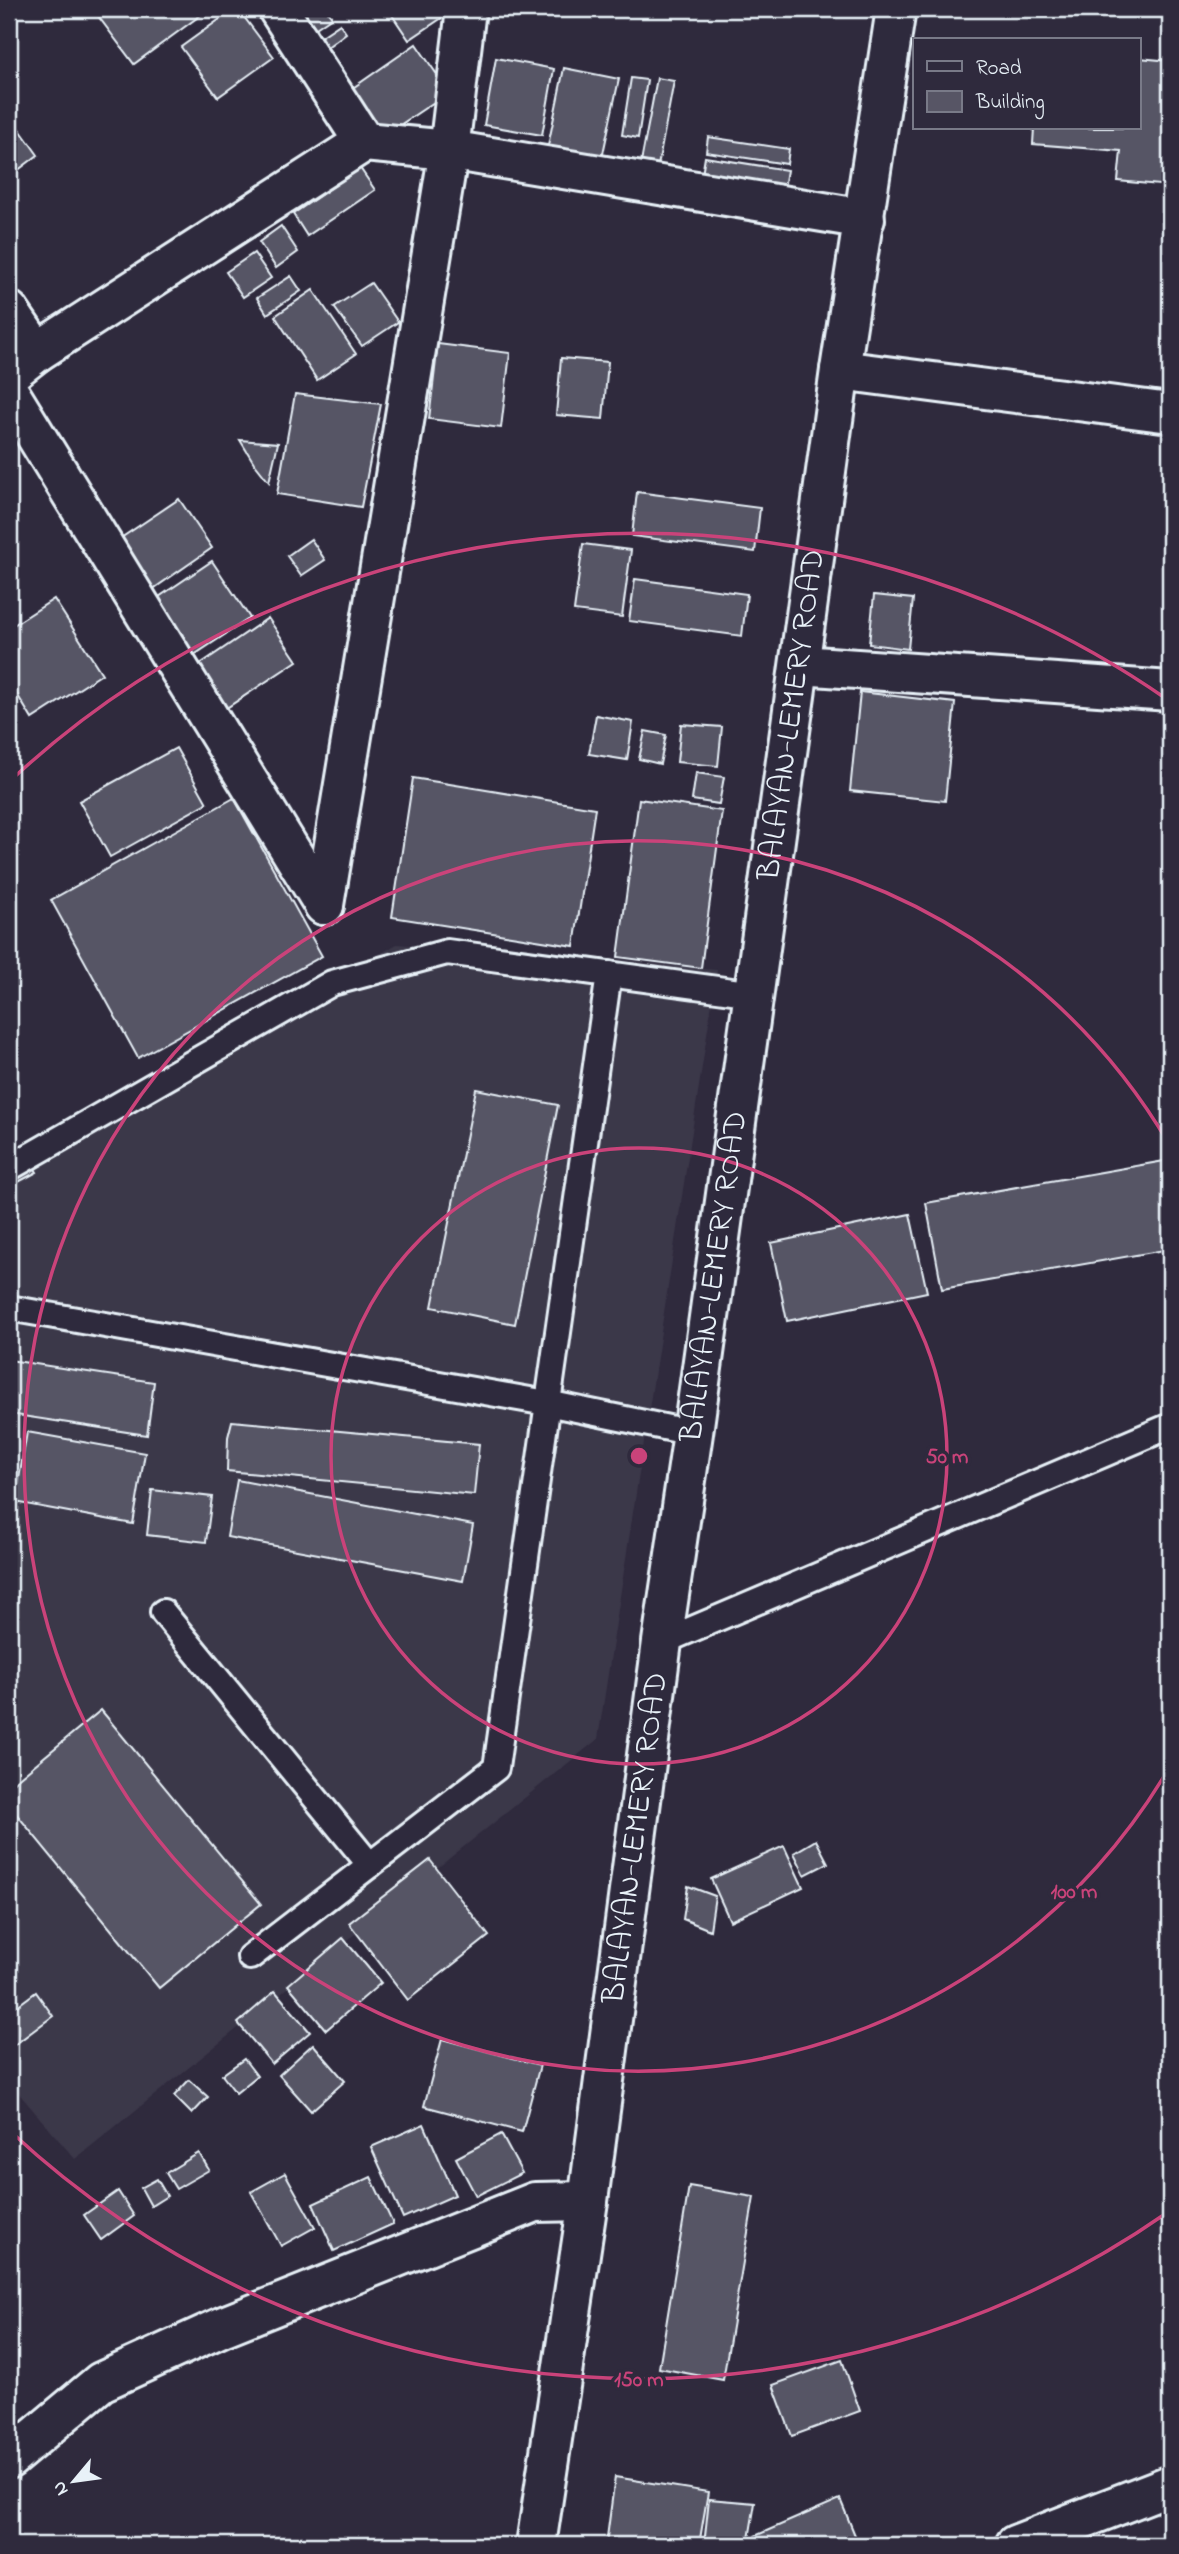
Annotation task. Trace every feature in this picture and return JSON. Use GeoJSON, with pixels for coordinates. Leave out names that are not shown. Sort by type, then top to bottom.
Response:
{"type":"FeatureCollection","features":[{"type":"Feature","properties":{"kind":"street"},"geometry":{"type":"LineString","coordinates":[[278,9],[363,142]]}},
{"type":"Feature","properties":{"kind":"street"},"geometry":{"type":"LineString","coordinates":[[9,392],[324,905],[449,150],[466,9]]}},
{"type":"Feature","properties":{"kind":"street","name":"BALAYAN-LEMERY ROAD"},"geometry":{"type":"LineString","coordinates":[[536,2545],[588,2202],[662,1642],[694,1433],[841,370],[896,9]]}},
{"type":"Feature","properties":{"kind":"street"},"geometry":{"type":"LineString","coordinates":[[9,311],[23,363],[363,142],[449,150],[866,219]]}},
{"type":"Feature","properties":{"kind":"street"},"geometry":{"type":"LineString","coordinates":[[841,370],[1170,413]]}},
{"type":"Feature","properties":{"kind":"street"},"geometry":{"type":"LineString","coordinates":[[800,665],[1170,691]]}},
{"type":"Feature","properties":{"kind":"street"},"geometry":{"type":"LineString","coordinates":[[9,2459],[100,2382],[223,2326],[535,2202],[588,2202]]}},
{"type":"Feature","properties":{"kind":"street"},"geometry":{"type":"LineString","coordinates":[[1033,2542],[1170,2485]]}},
{"type":"Feature","properties":{"kind":"lane"},"geometry":{"type":"LineString","coordinates":[[9,1168],[332,983],[447,952],[754,994]]}},
{"type":"Feature","properties":{"kind":"lane"},"geometry":{"type":"LineString","coordinates":[[250,1957],[496,1768],[609,974]]}},
{"type":"Feature","properties":{"kind":"lane"},"geometry":{"type":"LineString","coordinates":[[9,1308],[547,1403],[694,1433]]}},
{"type":"Feature","properties":{"kind":"lane"},"geometry":{"type":"LineString","coordinates":[[662,1642],[1170,1426]]}},
{"type":"Feature","properties":{"kind":"lane"},"geometry":{"type":"LineString","coordinates":[[163,1612],[370,1865]]}},
{"type":"Feature","properties":{"kind":"shaded area"},"geometry":{"type":"Polygon","coordinates":[[[397,944],[717,970],[598,1739],[75,2159],[9,2082],[9,1169],[397,944]]]}},
{"type":"Feature","properties":{"kind":"building"},"geometry":{"type":"Polygon","coordinates":[[[108,9],[209,9],[134,64],[98,16],[108,9]]]}},
{"type":"Feature","properties":{"kind":"building"},"geometry":{"type":"Polygon","coordinates":[[[234,9],[238,9],[274,57],[218,97],[181,47],[234,9]]]}},
{"type":"Feature","properties":{"kind":"building"},"geometry":{"type":"Polygon","coordinates":[[[302,9],[326,9],[332,17],[316,28],[302,9]]]}},
{"type":"Feature","properties":{"kind":"building"},"geometry":{"type":"Polygon","coordinates":[[[388,9],[455,9],[409,40],[388,9]]]}},
{"type":"Feature","properties":{"kind":"building"},"geometry":{"type":"Polygon","coordinates":[[[340,24],[346,33],[326,48],[319,38],[340,24]]]}},
{"type":"Feature","properties":{"kind":"building"},"geometry":{"type":"Polygon","coordinates":[[[416,44],[449,92],[379,139],[347,92],[416,44]]]}},
{"type":"Feature","properties":{"kind":"building"},"geometry":{"type":"Polygon","coordinates":[[[496,58],[554,69],[542,135],[484,125],[496,58]]]}},
{"type":"Feature","properties":{"kind":"building"},"geometry":{"type":"Polygon","coordinates":[[[1140,58],[1170,61],[1170,186],[1118,181],[1121,151],[1033,144],[1034,130],[1140,130],[1140,58]]]}},
{"type":"Feature","properties":{"kind":"building"},"geometry":{"type":"Polygon","coordinates":[[[564,68],[619,79],[601,163],[547,151],[564,68]]]}},
{"type":"Feature","properties":{"kind":"building"},"geometry":{"type":"Polygon","coordinates":[[[631,78],[647,80],[638,138],[622,135],[631,78]]]}},
{"type":"Feature","properties":{"kind":"building"},"geometry":{"type":"Polygon","coordinates":[[[657,78],[674,81],[658,166],[641,162],[657,78]]]}},
{"type":"Feature","properties":{"kind":"building"},"geometry":{"type":"Polygon","coordinates":[[[18,127],[38,155],[9,177],[9,133],[18,127]]]}},
{"type":"Feature","properties":{"kind":"building"},"geometry":{"type":"Polygon","coordinates":[[[708,137],[789,149],[787,164],[706,152],[708,137]]]}},
{"type":"Feature","properties":{"kind":"building"},"geometry":{"type":"Polygon","coordinates":[[[705,157],[787,170],[784,188],[702,175],[705,157]]]}},
{"type":"Feature","properties":{"kind":"building"},"geometry":{"type":"Polygon","coordinates":[[[360,168],[375,190],[307,236],[293,214],[360,168]]]}},
{"type":"Feature","properties":{"kind":"building"},"geometry":{"type":"Polygon","coordinates":[[[281,226],[298,252],[276,268],[259,242],[281,226]]]}},
{"type":"Feature","properties":{"kind":"building"},"geometry":{"type":"Polygon","coordinates":[[[254,253],[271,278],[243,297],[226,272],[254,253]]]}},
{"type":"Feature","properties":{"kind":"building"},"geometry":{"type":"Polygon","coordinates":[[[291,276],[301,291],[267,314],[257,298],[291,276]]]}},
{"type":"Feature","properties":{"kind":"building"},"geometry":{"type":"Polygon","coordinates":[[[371,283],[398,322],[362,346],[334,307],[371,283]]]}},
{"type":"Feature","properties":{"kind":"building"},"geometry":{"type":"Polygon","coordinates":[[[313,290],[356,354],[317,380],[275,316],[313,290]]]}},
{"type":"Feature","properties":{"kind":"building"},"geometry":{"type":"Polygon","coordinates":[[[438,344],[510,353],[501,428],[429,419],[438,344]]]}},
{"type":"Feature","properties":{"kind":"building"},"geometry":{"type":"Polygon","coordinates":[[[561,358],[608,362],[603,419],[556,415],[561,358]]]}},
{"type":"Feature","properties":{"kind":"building"},"geometry":{"type":"Polygon","coordinates":[[[295,394],[381,404],[361,507],[277,494],[295,394]]]}},
{"type":"Feature","properties":{"kind":"building"},"geometry":{"type":"Polygon","coordinates":[[[240,440],[278,443],[269,482],[254,463],[240,440]]]}},
{"type":"Feature","properties":{"kind":"building"},"geometry":{"type":"Polygon","coordinates":[[[637,492],[760,508],[755,552],[632,536],[637,492]]]}},
{"type":"Feature","properties":{"kind":"building"},"geometry":{"type":"Polygon","coordinates":[[[179,499],[212,548],[143,596],[109,546],[179,499]]]}},
{"type":"Feature","properties":{"kind":"building"},"geometry":{"type":"Polygon","coordinates":[[[311,539],[325,560],[301,576],[287,556],[311,539]]]}},
{"type":"Feature","properties":{"kind":"building"},"geometry":{"type":"Polygon","coordinates":[[[583,544],[631,550],[622,617],[574,611],[583,544]]]}},
{"type":"Feature","properties":{"kind":"building"},"geometry":{"type":"Polygon","coordinates":[[[212,561],[250,618],[191,657],[153,601],[212,561]]]}},
{"type":"Feature","properties":{"kind":"building"},"geometry":{"type":"Polygon","coordinates":[[[635,579],[747,594],[742,636],[629,621],[635,579]]]}},
{"type":"Feature","properties":{"kind":"building"},"geometry":{"type":"Polygon","coordinates":[[[874,595],[913,599],[908,649],[869,644],[874,595]]]}},
{"type":"Feature","properties":{"kind":"building"},"geometry":{"type":"Polygon","coordinates":[[[54,599],[102,674],[32,719],[9,681],[9,628],[54,599]]]}},
{"type":"Feature","properties":{"kind":"building"},"geometry":{"type":"Polygon","coordinates":[[[268,618],[297,661],[219,713],[190,671],[268,618]]]}},
{"type":"Feature","properties":{"kind":"building"},"geometry":{"type":"Polygon","coordinates":[[[860,692],[955,703],[945,801],[850,791],[860,692]]]}},
{"type":"Feature","properties":{"kind":"building"},"geometry":{"type":"Polygon","coordinates":[[[596,715],[633,722],[627,760],[589,754],[596,715]]]}},
{"type":"Feature","properties":{"kind":"building"},"geometry":{"type":"Polygon","coordinates":[[[681,724],[722,727],[718,766],[677,762],[681,724]]]}},
{"type":"Feature","properties":{"kind":"building"},"geometry":{"type":"Polygon","coordinates":[[[645,731],[666,735],[660,764],[639,759],[645,731]]]}},
{"type":"Feature","properties":{"kind":"building"},"geometry":{"type":"Polygon","coordinates":[[[176,748],[207,803],[110,857],[79,801],[176,748]]]}},
{"type":"Feature","properties":{"kind":"building"},"geometry":{"type":"Polygon","coordinates":[[[696,773],[724,777],[719,804],[692,800],[696,773]]]}},
{"type":"Feature","properties":{"kind":"building"},"geometry":{"type":"Polygon","coordinates":[[[413,778],[595,808],[574,946],[392,917],[413,778]]]}},
{"type":"Feature","properties":{"kind":"building"},"geometry":{"type":"Polygon","coordinates":[[[234,798],[322,956],[138,1058],[51,900],[234,798]]]}},
{"type":"Feature","properties":{"kind":"building"},"geometry":{"type":"Polygon","coordinates":[[[639,799],[722,811],[701,968],[618,957],[639,799]]]}},
{"type":"Feature","properties":{"kind":"building"},"geometry":{"type":"Polygon","coordinates":[[[476,1089],[558,1105],[515,1324],[432,1307],[476,1089]]]}},
{"type":"Feature","properties":{"kind":"building"},"geometry":{"type":"Polygon","coordinates":[[[30,1160],[37,1172],[9,1187],[9,1171],[30,1160]]]}},
{"type":"Feature","properties":{"kind":"building"},"geometry":{"type":"Polygon","coordinates":[[[1170,1160],[1170,1249],[942,1289],[926,1203],[1170,1160]]]}},
{"type":"Feature","properties":{"kind":"building"},"geometry":{"type":"Polygon","coordinates":[[[910,1214],[927,1292],[787,1321],[771,1243],[910,1214]]]}},
{"type":"Feature","properties":{"kind":"building"},"geometry":{"type":"Polygon","coordinates":[[[9,1360],[154,1382],[147,1435],[9,1414],[9,1360]]]}},
{"type":"Feature","properties":{"kind":"building"},"geometry":{"type":"Polygon","coordinates":[[[232,1421],[479,1444],[474,1495],[227,1471],[228,1437],[232,1421]]]}},
{"type":"Feature","properties":{"kind":"building"},"geometry":{"type":"Polygon","coordinates":[[[27,1432],[145,1453],[133,1524],[15,1502],[27,1432]]]}},
{"type":"Feature","properties":{"kind":"building"},"geometry":{"type":"Polygon","coordinates":[[[237,1480],[473,1525],[463,1581],[227,1537],[237,1480]]]}},
{"type":"Feature","properties":{"kind":"building"},"geometry":{"type":"Polygon","coordinates":[[[152,1490],[212,1497],[206,1542],[147,1535],[152,1490]]]}},
{"type":"Feature","properties":{"kind":"building"},"geometry":{"type":"Polygon","coordinates":[[[101,1710],[261,1904],[159,1988],[9,1805],[9,1786],[101,1710]]]}},
{"type":"Feature","properties":{"kind":"building"},"geometry":{"type":"Polygon","coordinates":[[[816,1840],[828,1863],[805,1875],[794,1853],[816,1840]]]}},
{"type":"Feature","properties":{"kind":"building"},"geometry":{"type":"Polygon","coordinates":[[[784,1846],[803,1887],[730,1921],[711,1879],[784,1846]]]}},
{"type":"Feature","properties":{"kind":"building"},"geometry":{"type":"Polygon","coordinates":[[[430,1860],[489,1936],[408,2000],[349,1923],[430,1860]]]}},
{"type":"Feature","properties":{"kind":"building"},"geometry":{"type":"Polygon","coordinates":[[[688,1886],[715,1896],[710,1930],[683,1919],[688,1886]]]}},
{"type":"Feature","properties":{"kind":"building"},"geometry":{"type":"Polygon","coordinates":[[[343,1938],[381,1983],[326,2030],[288,1985],[343,1938]]]}},
{"type":"Feature","properties":{"kind":"building"},"geometry":{"type":"Polygon","coordinates":[[[275,1991],[310,2032],[272,2064],[238,2023],[275,1991]]]}},
{"type":"Feature","properties":{"kind":"building"},"geometry":{"type":"Polygon","coordinates":[[[36,1992],[53,2016],[9,2049],[9,2012],[36,1992]]]}},
{"type":"Feature","properties":{"kind":"building"},"geometry":{"type":"Polygon","coordinates":[[[442,2039],[540,2065],[522,2132],[424,2106],[442,2039]]]}},
{"type":"Feature","properties":{"kind":"building"},"geometry":{"type":"Polygon","coordinates":[[[313,2044],[345,2081],[311,2111],[279,2075],[313,2044]]]}},
{"type":"Feature","properties":{"kind":"building"},"geometry":{"type":"Polygon","coordinates":[[[244,2059],[257,2076],[236,2093],[222,2075],[244,2059]]]}},
{"type":"Feature","properties":{"kind":"building"},"geometry":{"type":"Polygon","coordinates":[[[189,2080],[208,2097],[192,2114],[174,2096],[189,2080]]]}},
{"type":"Feature","properties":{"kind":"building"},"geometry":{"type":"Polygon","coordinates":[[[424,2124],[455,2195],[403,2218],[371,2147],[424,2124]]]}},
{"type":"Feature","properties":{"kind":"building"},"geometry":{"type":"Polygon","coordinates":[[[501,2134],[522,2173],[476,2196],[456,2158],[501,2134]]]}},
{"type":"Feature","properties":{"kind":"building"},"geometry":{"type":"Polygon","coordinates":[[[199,2153],[209,2170],[176,2189],[166,2173],[199,2153]]]}},
{"type":"Feature","properties":{"kind":"building"},"geometry":{"type":"Polygon","coordinates":[[[285,2173],[315,2227],[281,2246],[251,2192],[285,2173]]]}},
{"type":"Feature","properties":{"kind":"building"},"geometry":{"type":"Polygon","coordinates":[[[371,2177],[393,2224],[334,2251],[313,2204],[371,2177]]]}},
{"type":"Feature","properties":{"kind":"building"},"geometry":{"type":"Polygon","coordinates":[[[157,2179],[167,2196],[151,2206],[141,2188],[157,2179]]]}},
{"type":"Feature","properties":{"kind":"building"},"geometry":{"type":"Polygon","coordinates":[[[689,2186],[754,2197],[723,2380],[659,2368],[689,2186]]]}},
{"type":"Feature","properties":{"kind":"building"},"geometry":{"type":"Polygon","coordinates":[[[118,2191],[134,2216],[101,2240],[84,2215],[118,2191]]]}},
{"type":"Feature","properties":{"kind":"building"},"geometry":{"type":"Polygon","coordinates":[[[842,2360],[860,2411],[792,2436],[773,2385],[842,2360]]]}},
{"type":"Feature","properties":{"kind":"building"},"geometry":{"type":"Polygon","coordinates":[[[615,2477],[708,2492],[699,2545],[606,2545],[615,2477]]]}},
{"type":"Feature","properties":{"kind":"building"},"geometry":{"type":"Polygon","coordinates":[[[709,2499],[755,2503],[748,2545],[704,2545],[709,2499]]]}},
{"type":"Feature","properties":{"kind":"building"},"geometry":{"type":"Polygon","coordinates":[[[840,2499],[859,2545],[754,2545],[755,2536],[840,2499]]]}}]}
